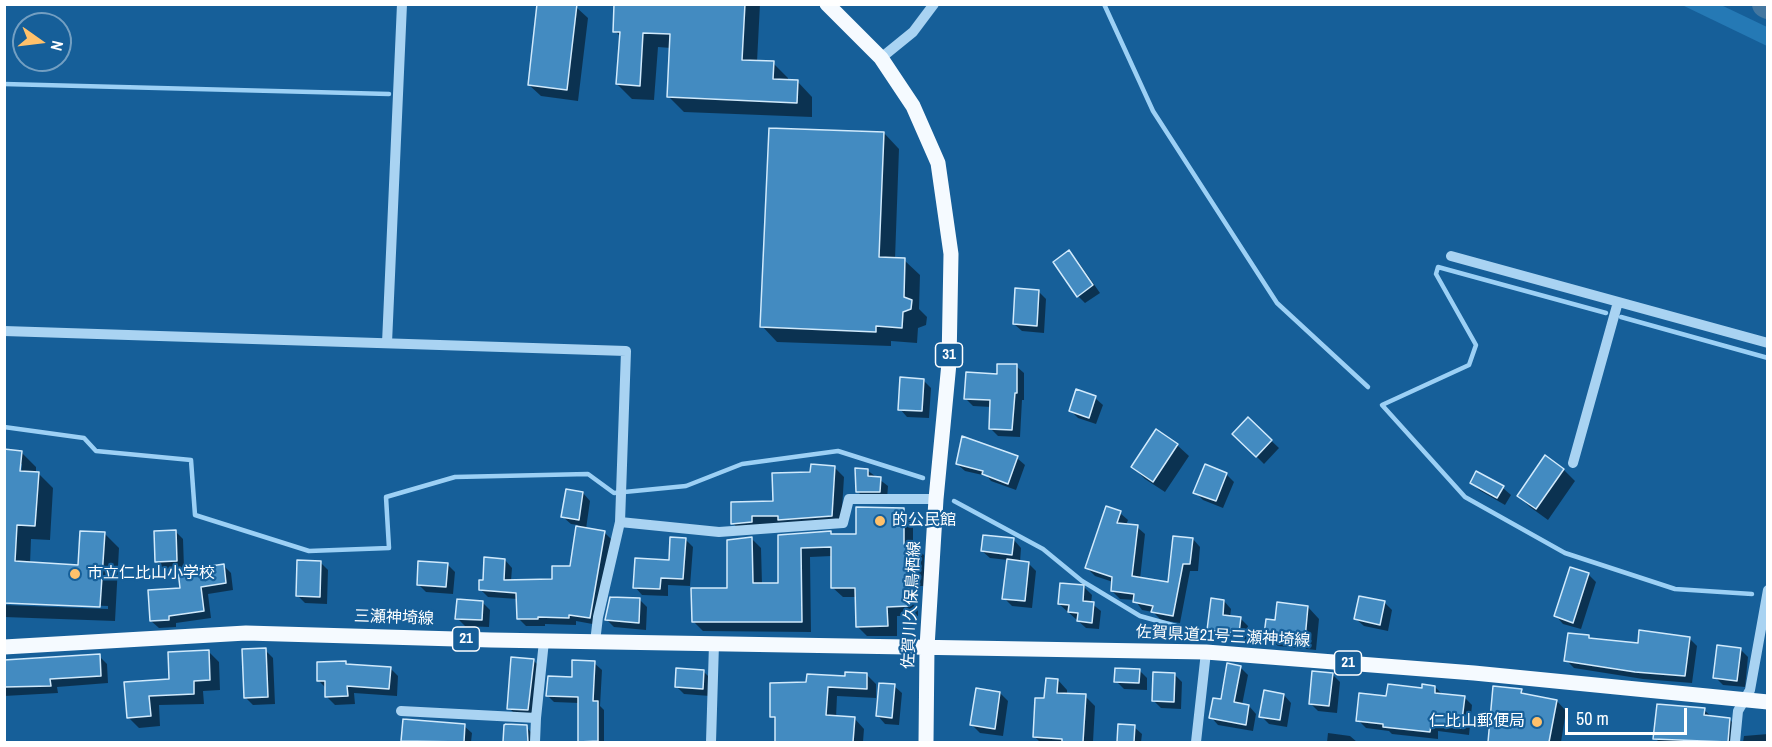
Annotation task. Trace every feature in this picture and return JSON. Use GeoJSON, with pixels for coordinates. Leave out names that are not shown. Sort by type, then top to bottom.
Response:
{"type":"FeatureCollection","features":[{"type":"Feature","properties":{"kind":"main road","name":"佐賀川久保鳥栖線"},"geometry":{"type":"LineString","coordinates":[[827,4],[881,58],[913,106],[938,163],[951,254],[949,363],[936,499],[927,647],[926,742]]}},
{"type":"Feature","properties":{"kind":"main road","name":"三瀬神埼線"},"geometry":{"type":"LineString","coordinates":[[4,646],[246,633],[544,641],[927,647]]}},
{"type":"Feature","properties":{"kind":"main road","name":"佐賀県道21号三瀬神埼線"},"geometry":{"type":"LineString","coordinates":[[927,647],[1206,652],[1474,673],[1767,702]]}},
{"type":"Feature","properties":{"kind":"street"},"geometry":{"type":"LineString","coordinates":[[387,343],[402,4]]}},
{"type":"Feature","properties":{"kind":"street"},"geometry":{"type":"LineString","coordinates":[[881,58],[913,32],[934,4]]}},
{"type":"Feature","properties":{"kind":"street"},"geometry":{"type":"LineString","coordinates":[[1451,256],[1767,343]]}},
{"type":"Feature","properties":{"kind":"street"},"geometry":{"type":"LineString","coordinates":[[1573,463],[1618,302]]}},
{"type":"Feature","properties":{"kind":"street"},"geometry":{"type":"LineString","coordinates":[[4,331],[626,351],[620,522],[598,617],[595,642]]}},
{"type":"Feature","properties":{"kind":"street"},"geometry":{"type":"LineString","coordinates":[[620,522],[719,532],[843,523],[849,499],[936,499]]}},
{"type":"Feature","properties":{"kind":"street"},"geometry":{"type":"LineString","coordinates":[[1736,742],[1738,711],[1750,690],[1767,590]]}},
{"type":"Feature","properties":{"kind":"street"},"geometry":{"type":"LineString","coordinates":[[535,742],[544,641]]}},
{"type":"Feature","properties":{"kind":"street"},"geometry":{"type":"LineString","coordinates":[[711,742],[714,644]]}},
{"type":"Feature","properties":{"kind":"street"},"geometry":{"type":"LineString","coordinates":[[1196,742],[1206,652]]}},
{"type":"Feature","properties":{"kind":"street"},"geometry":{"type":"LineString","coordinates":[[401,711],[536,718]]}},
{"type":"Feature","properties":{"kind":"shaded area"},"geometry":{"type":"Polygon","coordinates":[[[1682,5],[1721,5],[1767,27],[1767,46],[1682,5]]]}},
{"type":"Feature","properties":{"kind":"building"},"geometry":{"type":"Polygon","coordinates":[[[537,4],[577,4],[567,90],[528,85],[537,4]]]}},
{"type":"Feature","properties":{"kind":"building"},"geometry":{"type":"Polygon","coordinates":[[[614,4],[745,4],[742,60],[774,61],[773,79],[798,80],[797,103],[667,97],[670,34],[643,33],[640,86],[616,84],[620,32],[613,32],[614,4]]]}},
{"type":"Feature","properties":{"kind":"building"},"geometry":{"type":"Polygon","coordinates":[[[769,128],[884,132],[879,257],[905,258],[904,297],[912,300],[911,309],[903,312],[902,328],[876,326],[876,332],[760,327],[769,128]]]}},
{"type":"Feature","properties":{"kind":"building"},"geometry":{"type":"Polygon","coordinates":[[[1069,250],[1093,285],[1077,297],[1053,262],[1069,250]]]}},
{"type":"Feature","properties":{"kind":"building"},"geometry":{"type":"Polygon","coordinates":[[[1015,288],[1039,290],[1037,326],[1013,324],[1015,288]]]}},
{"type":"Feature","properties":{"kind":"building"},"geometry":{"type":"Polygon","coordinates":[[[997,364],[1017,364],[1017,393],[1015,393],[1012,430],[989,429],[990,400],[964,399],[966,372],[997,374],[997,364]]]}},
{"type":"Feature","properties":{"kind":"building"},"geometry":{"type":"Polygon","coordinates":[[[900,377],[924,379],[922,411],[898,410],[900,377]]]}},
{"type":"Feature","properties":{"kind":"building"},"geometry":{"type":"Polygon","coordinates":[[[1076,389],[1096,396],[1089,418],[1069,411],[1076,389]]]}},
{"type":"Feature","properties":{"kind":"building"},"geometry":{"type":"Polygon","coordinates":[[[1248,417],[1272,440],[1256,457],[1232,434],[1248,417]]]}},
{"type":"Feature","properties":{"kind":"building"},"geometry":{"type":"Polygon","coordinates":[[[1156,429],[1178,444],[1153,482],[1131,467],[1156,429]]]}},
{"type":"Feature","properties":{"kind":"building"},"geometry":{"type":"Polygon","coordinates":[[[962,436],[1018,456],[1008,484],[982,474],[983,471],[956,464],[962,436]]]}},
{"type":"Feature","properties":{"kind":"building"},"geometry":{"type":"Polygon","coordinates":[[[4,449],[22,451],[20,471],[39,472],[35,526],[17,525],[15,561],[78,565],[80,531],[105,532],[100,607],[4,603],[4,449]]]}},
{"type":"Feature","properties":{"kind":"building"},"geometry":{"type":"Polygon","coordinates":[[[1545,455],[1564,469],[1536,509],[1517,496],[1545,455]]]}},
{"type":"Feature","properties":{"kind":"building"},"geometry":{"type":"Polygon","coordinates":[[[811,464],[835,466],[832,516],[778,520],[778,516],[752,516],[752,522],[731,524],[731,502],[773,501],[772,473],[810,472],[811,464]]]}},
{"type":"Feature","properties":{"kind":"building"},"geometry":{"type":"Polygon","coordinates":[[[1205,464],[1227,473],[1216,501],[1193,493],[1205,464]]]}},
{"type":"Feature","properties":{"kind":"building"},"geometry":{"type":"Polygon","coordinates":[[[855,468],[868,469],[868,476],[881,477],[880,492],[856,492],[855,468]]]}},
{"type":"Feature","properties":{"kind":"building"},"geometry":{"type":"Polygon","coordinates":[[[1476,471],[1504,486],[1497,498],[1470,483],[1476,471]]]}},
{"type":"Feature","properties":{"kind":"building"},"geometry":{"type":"Polygon","coordinates":[[[566,489],[583,492],[579,520],[561,517],[566,489]]]}},
{"type":"Feature","properties":{"kind":"building"},"geometry":{"type":"Polygon","coordinates":[[[1106,506],[1121,511],[1117,523],[1138,525],[1132,576],[1168,582],[1173,536],[1193,538],[1190,564],[1183,564],[1173,616],[1151,612],[1153,606],[1133,602],[1134,594],[1111,591],[1112,577],[1085,568],[1106,506]]]}},
{"type":"Feature","properties":{"kind":"building"},"geometry":{"type":"Polygon","coordinates":[[[856,507],[904,508],[904,544],[915,544],[915,577],[909,577],[909,606],[887,607],[888,626],[856,627],[855,588],[831,588],[831,547],[801,548],[802,622],[692,622],[691,588],[727,588],[727,540],[752,537],[753,583],[778,583],[778,535],[831,531],[831,534],[856,534],[856,507]]]}},
{"type":"Feature","properties":{"kind":"building"},"geometry":{"type":"Polygon","coordinates":[[[576,526],[605,531],[590,618],[569,615],[569,618],[517,619],[516,593],[479,590],[479,580],[483,580],[484,557],[505,559],[504,580],[552,579],[552,566],[570,566],[576,526]]]}},
{"type":"Feature","properties":{"kind":"building"},"geometry":{"type":"Polygon","coordinates":[[[176,530],[177,561],[155,562],[154,531],[176,530]]]}},
{"type":"Feature","properties":{"kind":"building"},"geometry":{"type":"Polygon","coordinates":[[[983,535],[1014,538],[1012,555],[981,551],[983,535]]]}},
{"type":"Feature","properties":{"kind":"building"},"geometry":{"type":"Polygon","coordinates":[[[670,537],[686,538],[683,579],[661,578],[660,589],[633,588],[635,558],[669,560],[670,537]]]}},
{"type":"Feature","properties":{"kind":"building"},"geometry":{"type":"Polygon","coordinates":[[[1007,559],[1029,562],[1025,601],[1002,599],[1007,559]]]}},
{"type":"Feature","properties":{"kind":"building"},"geometry":{"type":"Polygon","coordinates":[[[297,560],[321,561],[320,597],[296,596],[297,560]]]}},
{"type":"Feature","properties":{"kind":"building"},"geometry":{"type":"Polygon","coordinates":[[[418,561],[448,563],[446,587],[417,585],[418,561]]]}},
{"type":"Feature","properties":{"kind":"building"},"geometry":{"type":"Polygon","coordinates":[[[224,564],[226,583],[201,587],[204,611],[169,616],[169,620],[150,621],[148,590],[180,588],[178,571],[224,564]]]}},
{"type":"Feature","properties":{"kind":"building"},"geometry":{"type":"Polygon","coordinates":[[[1570,567],[1589,573],[1573,623],[1554,616],[1570,567]]]}},
{"type":"Feature","properties":{"kind":"building"},"geometry":{"type":"Polygon","coordinates":[[[1060,583],[1084,585],[1083,601],[1094,602],[1092,623],[1077,621],[1078,613],[1068,612],[1069,605],[1058,604],[1060,583]]]}},
{"type":"Feature","properties":{"kind":"building"},"geometry":{"type":"Polygon","coordinates":[[[1359,596],[1385,601],[1380,625],[1354,619],[1359,596]]]}},
{"type":"Feature","properties":{"kind":"building"},"geometry":{"type":"Polygon","coordinates":[[[610,597],[640,598],[639,623],[605,620],[610,597]]]}},
{"type":"Feature","properties":{"kind":"building"},"geometry":{"type":"Polygon","coordinates":[[[1211,598],[1224,600],[1223,615],[1241,617],[1239,633],[1207,630],[1211,598]]]}},
{"type":"Feature","properties":{"kind":"building"},"geometry":{"type":"Polygon","coordinates":[[[457,599],[483,601],[482,620],[455,619],[457,599]]]}},
{"type":"Feature","properties":{"kind":"building"},"geometry":{"type":"Polygon","coordinates":[[[1277,602],[1308,606],[1305,639],[1264,635],[1266,619],[1275,620],[1277,602]]]}},
{"type":"Feature","properties":{"kind":"building"},"geometry":{"type":"Polygon","coordinates":[[[1639,630],[1690,637],[1685,676],[1635,672],[1564,661],[1568,633],[1589,635],[1589,638],[1638,643],[1639,630]]]}},
{"type":"Feature","properties":{"kind":"building"},"geometry":{"type":"Polygon","coordinates":[[[1717,645],[1741,648],[1737,681],[1713,678],[1717,645]]]}},
{"type":"Feature","properties":{"kind":"building"},"geometry":{"type":"Polygon","coordinates":[[[266,648],[268,697],[244,698],[242,649],[266,648]]]}},
{"type":"Feature","properties":{"kind":"building"},"geometry":{"type":"Polygon","coordinates":[[[209,650],[210,680],[194,681],[194,694],[149,696],[151,716],[127,718],[124,682],[169,679],[168,652],[209,650]]]}},
{"type":"Feature","properties":{"kind":"building"},"geometry":{"type":"Polygon","coordinates":[[[100,654],[101,676],[50,679],[51,686],[4,687],[4,660],[100,654]]]}},
{"type":"Feature","properties":{"kind":"building"},"geometry":{"type":"Polygon","coordinates":[[[511,657],[534,659],[528,710],[507,709],[511,657]]]}},
{"type":"Feature","properties":{"kind":"building"},"geometry":{"type":"Polygon","coordinates":[[[572,660],[595,661],[593,701],[598,701],[598,741],[578,742],[578,697],[546,696],[548,676],[572,677],[572,660]]]}},
{"type":"Feature","properties":{"kind":"building"},"geometry":{"type":"Polygon","coordinates":[[[346,661],[346,664],[391,667],[389,689],[347,686],[348,696],[325,697],[325,681],[317,681],[317,662],[346,661]]]}},
{"type":"Feature","properties":{"kind":"building"},"geometry":{"type":"Polygon","coordinates":[[[1227,663],[1241,666],[1234,702],[1249,705],[1246,725],[1209,718],[1213,698],[1221,699],[1227,663]]]}},
{"type":"Feature","properties":{"kind":"building"},"geometry":{"type":"Polygon","coordinates":[[[676,668],[704,670],[703,689],[675,687],[676,668]]]}},
{"type":"Feature","properties":{"kind":"building"},"geometry":{"type":"Polygon","coordinates":[[[1115,668],[1140,669],[1139,683],[1114,682],[1115,668]]]}},
{"type":"Feature","properties":{"kind":"building"},"geometry":{"type":"Polygon","coordinates":[[[1312,671],[1333,673],[1329,706],[1309,704],[1312,671]]]}},
{"type":"Feature","properties":{"kind":"building"},"geometry":{"type":"Polygon","coordinates":[[[845,672],[867,673],[867,689],[828,687],[826,715],[855,717],[853,742],[775,742],[775,717],[770,717],[770,683],[806,682],[807,674],[845,676],[845,672]]]}},
{"type":"Feature","properties":{"kind":"building"},"geometry":{"type":"Polygon","coordinates":[[[1153,672],[1175,673],[1174,702],[1152,701],[1153,672]]]}},
{"type":"Feature","properties":{"kind":"building"},"geometry":{"type":"Polygon","coordinates":[[[1046,678],[1058,679],[1057,693],[1086,694],[1083,742],[1062,742],[1062,739],[1033,737],[1035,698],[1044,698],[1046,678]]]}},
{"type":"Feature","properties":{"kind":"building"},"geometry":{"type":"Polygon","coordinates":[[[879,683],[895,684],[892,718],[876,716],[879,683]]]}},
{"type":"Feature","properties":{"kind":"building"},"geometry":{"type":"Polygon","coordinates":[[[1388,684],[1422,688],[1422,684],[1435,686],[1435,693],[1465,696],[1461,728],[1431,725],[1430,732],[1383,727],[1383,724],[1356,721],[1359,693],[1386,696],[1388,684]]]}},
{"type":"Feature","properties":{"kind":"building"},"geometry":{"type":"Polygon","coordinates":[[[1493,686],[1522,689],[1521,693],[1557,700],[1549,742],[1488,742],[1493,686]]]}},
{"type":"Feature","properties":{"kind":"building"},"geometry":{"type":"Polygon","coordinates":[[[976,688],[1000,692],[995,729],[970,725],[976,688]]]}},
{"type":"Feature","properties":{"kind":"building"},"geometry":{"type":"Polygon","coordinates":[[[1264,690],[1284,694],[1280,720],[1259,717],[1264,690]]]}},
{"type":"Feature","properties":{"kind":"building"},"geometry":{"type":"Polygon","coordinates":[[[1657,704],[1705,708],[1704,715],[1730,718],[1728,742],[1653,739],[1657,704]]]}},
{"type":"Feature","properties":{"kind":"building"},"geometry":{"type":"Polygon","coordinates":[[[403,719],[465,724],[464,742],[401,741],[403,719]]]}},
{"type":"Feature","properties":{"kind":"building"},"geometry":{"type":"Polygon","coordinates":[[[1118,724],[1135,725],[1134,742],[1117,742],[1118,724]]]}},
{"type":"Feature","properties":{"kind":"building"},"geometry":{"type":"Polygon","coordinates":[[[504,725],[527,725],[528,742],[503,742],[504,725]]]}},
{"type":"Feature","properties":{"kind":"waterway"},"geometry":{"type":"LineString","coordinates":[[1104,4],[1153,111],[1277,303],[1368,387]]}},
{"type":"Feature","properties":{"kind":"waterway"},"geometry":{"type":"LineString","coordinates":[[4,84],[389,94]]}},
{"type":"Feature","properties":{"kind":"waterway"},"geometry":{"type":"LineString","coordinates":[[1606,313],[1438,267],[1436,274],[1476,345],[1469,365],[1382,405],[1465,497],[1565,553],[1675,589],[1752,594]]}},
{"type":"Feature","properties":{"kind":"waterway"},"geometry":{"type":"LineString","coordinates":[[1621,317],[1768,358]]}},
{"type":"Feature","properties":{"kind":"waterway"},"geometry":{"type":"LineString","coordinates":[[4,427],[84,438],[96,451],[191,460],[195,515],[309,551],[389,548],[386,497],[455,477],[588,474],[614,493],[686,486],[742,464],[838,451],[923,478]]}},
{"type":"Feature","properties":{"kind":"waterway"},"geometry":{"type":"LineString","coordinates":[[954,501],[1043,549],[1082,581],[1140,616],[1176,626]]}},
{"type":"Feature","properties":{"kind":"place","name":"的公民館"},"geometry":{"type":"Point","coordinates":[880,521]}},
{"type":"Feature","properties":{"kind":"place","name":"市立仁比山小学校"},"geometry":{"type":"Point","coordinates":[75,574]}},
{"type":"Feature","properties":{"kind":"place","name":"仁比山郵便局"},"geometry":{"type":"Point","coordinates":[1537,722]}}]}
